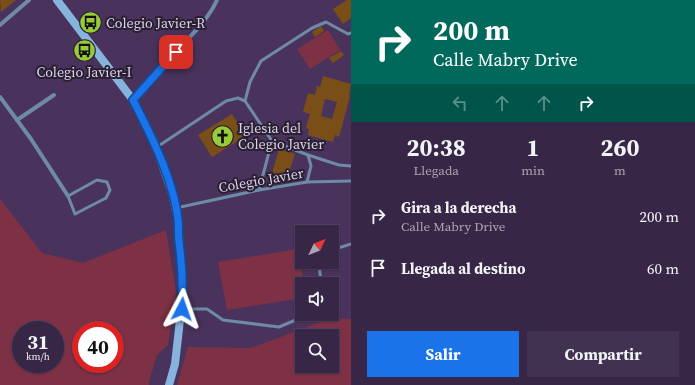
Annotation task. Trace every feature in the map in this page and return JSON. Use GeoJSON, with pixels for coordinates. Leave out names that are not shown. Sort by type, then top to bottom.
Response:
{"type":"FeatureCollection","features":[{"type":"Feature","properties":{"kind":"street"},"geometry":{"type":"LineString","coordinates":[[0,25],[28,0]]}},
{"type":"Feature","properties":{"kind":"street"},"geometry":{"type":"LineString","coordinates":[[57,0],[133,100],[156,147],[172,193],[178,220],[183,293],[175,364],[169,385]]}},
{"type":"Feature","properties":{"kind":"street"},"geometry":{"type":"LineString","coordinates":[[133,100],[199,26],[217,0]]}},
{"type":"Feature","properties":{"kind":"street"},"geometry":{"type":"LineString","coordinates":[[17,120],[54,95]]}},
{"type":"Feature","properties":{"kind":"street"},"geometry":{"type":"LineString","coordinates":[[0,98],[31,139],[68,196]]}},
{"type":"Feature","properties":{"kind":"lane"},"geometry":{"type":"LineString","coordinates":[[245,101],[250,82],[261,61],[326,22],[348,34],[351,33]]}},
{"type":"Feature","properties":{"kind":"lane"},"geometry":{"type":"LineString","coordinates":[[156,147],[226,101],[238,98],[245,101],[272,141],[339,165],[351,166]]}},
{"type":"Feature","properties":{"kind":"lane"},"geometry":{"type":"LineString","coordinates":[[259,190],[272,141]]}},
{"type":"Feature","properties":{"kind":"lane"},"geometry":{"type":"LineString","coordinates":[[307,182],[311,166],[308,155]]}},
{"type":"Feature","properties":{"kind":"lane"},"geometry":{"type":"LineString","coordinates":[[97,180],[107,182],[110,190],[106,198],[76,214],[68,196],[97,180]]}},
{"type":"Feature","properties":{"kind":"lane","name":"Colegio Javier"},"geometry":{"type":"LineString","coordinates":[[176,208],[259,190],[307,182],[351,181]]}},
{"type":"Feature","properties":{"kind":"lane"},"geometry":{"type":"LineString","coordinates":[[339,248],[351,244]]}},
{"type":"Feature","properties":{"kind":"lane"},"geometry":{"type":"LineString","coordinates":[[182,309],[207,310],[222,320],[279,327],[295,320]]}},
{"type":"Feature","properties":{"kind":"shaded area"},"geometry":{"type":"Polygon","coordinates":[[[328,30],[340,50],[310,69],[297,49],[328,30]]]}},
{"type":"Feature","properties":{"kind":"shaded area"},"geometry":{"type":"Polygon","coordinates":[[[0,199],[42,253],[83,263],[166,230],[176,292],[168,345],[157,355],[149,385],[0,385],[0,199]]]}},
{"type":"Feature","properties":{"kind":"shaded area"},"geometry":{"type":"Polygon","coordinates":[[[295,249],[295,269],[301,269],[303,277],[295,277],[295,299],[227,310],[218,262],[295,249]]]}},
{"type":"Feature","properties":{"kind":"shaded area"},"geometry":{"type":"Polygon","coordinates":[[[339,318],[351,319],[351,385],[177,385],[188,347],[251,348],[295,332],[295,373],[339,373],[339,329],[302,329],[323,321],[339,321],[339,318]]]}},
{"type":"Feature","properties":{"kind":"building"},"geometry":{"type":"Polygon","coordinates":[[[0,0],[16,0],[1,12],[0,0]]]}},
{"type":"Feature","properties":{"kind":"building"},"geometry":{"type":"Polygon","coordinates":[[[347,0],[351,0],[351,18],[343,24],[333,9],[347,0]]]}},
{"type":"Feature","properties":{"kind":"building"},"geometry":{"type":"Polygon","coordinates":[[[321,26],[324,31],[315,37],[312,32],[321,26]]]}},
{"type":"Feature","properties":{"kind":"building"},"geometry":{"type":"Polygon","coordinates":[[[341,51],[344,55],[333,63],[329,58],[341,51]]]}},
{"type":"Feature","properties":{"kind":"building"},"geometry":{"type":"Polygon","coordinates":[[[323,76],[351,84],[350,96],[339,137],[335,135],[333,142],[308,135],[309,129],[306,128],[310,114],[303,112],[308,93],[315,95],[317,86],[320,87],[323,76]],[[325,99],[321,116],[332,119],[337,102],[325,99]]]}},
{"type":"Feature","properties":{"kind":"building","name":"Iglesia del Colegio Javier"},"geometry":{"type":"Polygon","coordinates":[[[232,114],[246,136],[212,157],[198,135],[232,114]]]}},
{"type":"Feature","properties":{"kind":"building"},"geometry":{"type":"Polygon","coordinates":[[[279,149],[295,154],[287,178],[272,173],[279,149]]]}},
{"type":"Feature","properties":{"kind":"place","name":"Colegio Javier-R"},"geometry":{"type":"Point","coordinates":[91,23]}},
{"type":"Feature","properties":{"kind":"place","name":"Colegio Javier-I"},"geometry":{"type":"Point","coordinates":[84,50]}},
{"type":"Feature","properties":{"kind":"place","name":"Iglesia del Colegio Javier"},"geometry":{"type":"Point","coordinates":[222,136]}},
{"type":"Feature","properties":{"kind":"route"},"geometry":{"type":"LineString","coordinates":[[176,52],[133,100],[156,147],[172,193],[178,220],[178,236],[182,264],[182,309]]}}]}
